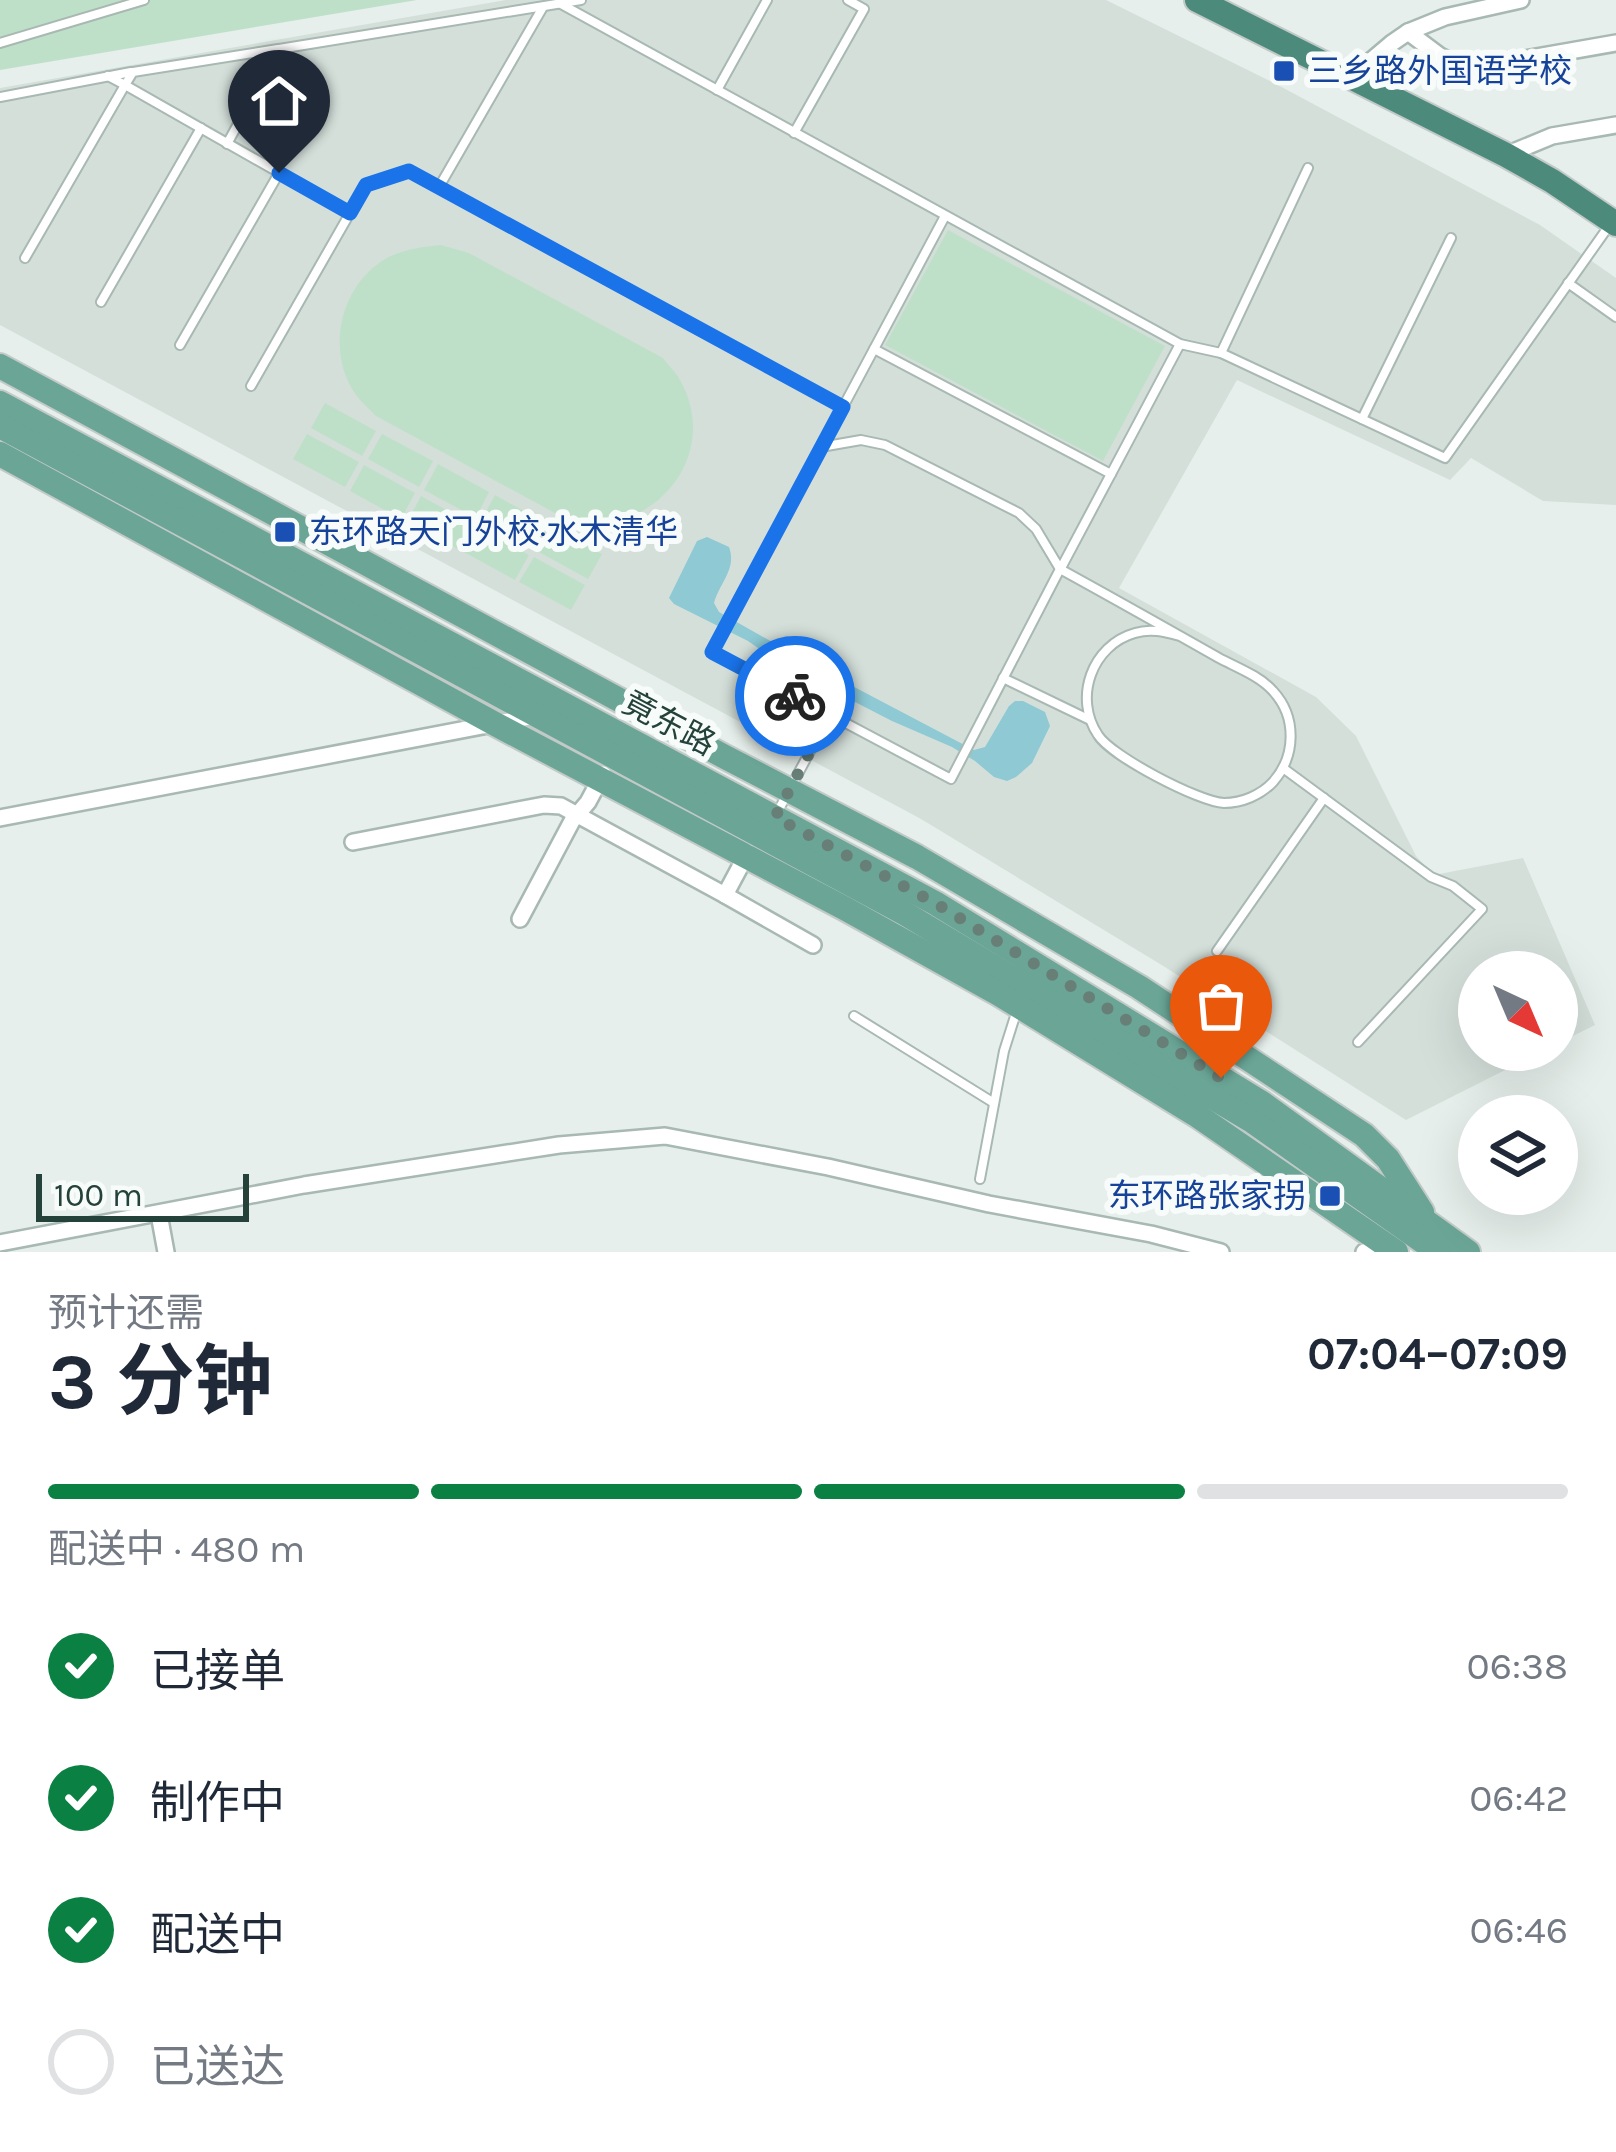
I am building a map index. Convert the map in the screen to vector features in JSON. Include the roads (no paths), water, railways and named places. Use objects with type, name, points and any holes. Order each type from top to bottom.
[{"type":"highway","points":[[1197,0],[1506,155],[1614,223]]},
{"type":"main road","points":[[0,366],[917,857],[1122,977],[1379,1148],[1397,1172],[1428,1238]]},
{"type":"main road","name":"竟东路","points":[[0,403],[545,707],[760,836],[904,913],[1024,997],[1252,1121],[1428,1238],[1468,1252]]},
{"type":"main road","name":"竟东路","points":[[0,426],[545,707],[607,767],[760,836],[935,903],[1262,1103],[1428,1238]]},
{"type":"main road","points":[[0,454],[497,725],[607,767]]},
{"type":"main road","points":[[1024,997],[1382,1250]]},
{"type":"street","points":[[1353,76],[1408,32],[1445,17],[1521,0]]},
{"type":"street","points":[[1408,32],[1440,56],[1468,69],[1616,43]]},
{"type":"street","points":[[1506,155],[1552,136],[1616,125]]},
{"type":"street","points":[[0,818],[497,725],[545,707]]},
{"type":"street","points":[[520,919],[607,767]]},
{"type":"street","points":[[353,842],[544,805],[561,806],[813,944]]},
{"type":"street","points":[[725,895],[760,836]]},
{"type":"street","points":[[0,1243],[304,1185],[559,1145],[664,1136],[828,1166],[1221,1252]]},
{"type":"street","points":[[159,1214],[166,1252]]},
{"type":"street","points":[[1382,1250],[1428,1238]]},
{"type":"lane","points":[[0,43],[144,0]]},
{"type":"lane","points":[[0,97],[581,0]]},
{"type":"lane","points":[[717,90],[766,0]]},
{"type":"lane","points":[[794,133],[864,8],[848,0]]},
{"type":"lane","points":[[561,4],[1180,344],[1220,353],[1445,458],[1614,223]]},
{"type":"lane","points":[[439,187],[543,7]]},
{"type":"lane","points":[[227,144],[279,49]]},
{"type":"lane","points":[[25,258],[133,72]]},
{"type":"lane","points":[[108,76],[350,213]]},
{"type":"lane","points":[[101,302],[201,128]]},
{"type":"lane","points":[[1220,353],[1308,168]]},
{"type":"lane","points":[[251,386],[366,185],[409,171],[843,407]]},
{"type":"lane","points":[[180,345],[279,173]]},
{"type":"lane","points":[[945,216],[712,652],[951,778],[1180,344]]},
{"type":"lane","points":[[1362,419],[1451,238]]},
{"type":"lane","points":[[1568,283],[1616,316]]},
{"type":"lane","points":[[874,349],[1111,474]]},
{"type":"lane","points":[[821,447],[849,440],[874,441],[981,494],[1028,520],[1060,569],[1270,686],[1284,704],[1291,747],[1270,786],[1251,798],[1207,801],[1116,754],[1089,719],[1089,676],[1116,641],[1159,630],[1180,636]]},
{"type":"lane","points":[[1003,678],[1089,719]]},
{"type":"lane","points":[[760,836],[830,714]]},
{"type":"lane","points":[[1283,768],[1482,909],[1358,1042]]},
{"type":"lane","points":[[1217,951],[1324,798]]},
{"type":"lane","points":[[980,1179],[1004,1052],[1024,997]]},
{"type":"lane","points":[[854,1016],[994,1103]]},
{"type":"water","points":[[707,537],[729,547],[731,555],[714,603],[719,612],[974,750],[985,747],[1009,706],[1023,701],[1045,712],[1050,726],[1032,763],[1007,781],[994,777],[952,747],[779,663],[748,641],[674,604],[669,598],[697,541]]},
{"type":"place","name":"三乡路外国语学校","points":[[1284,71]]},
{"type":"place","name":"东环路天门外校·水木清华","points":[[285,532]]},
{"type":"place","name":"东环路张家拐","points":[[1330,1196]]}]
